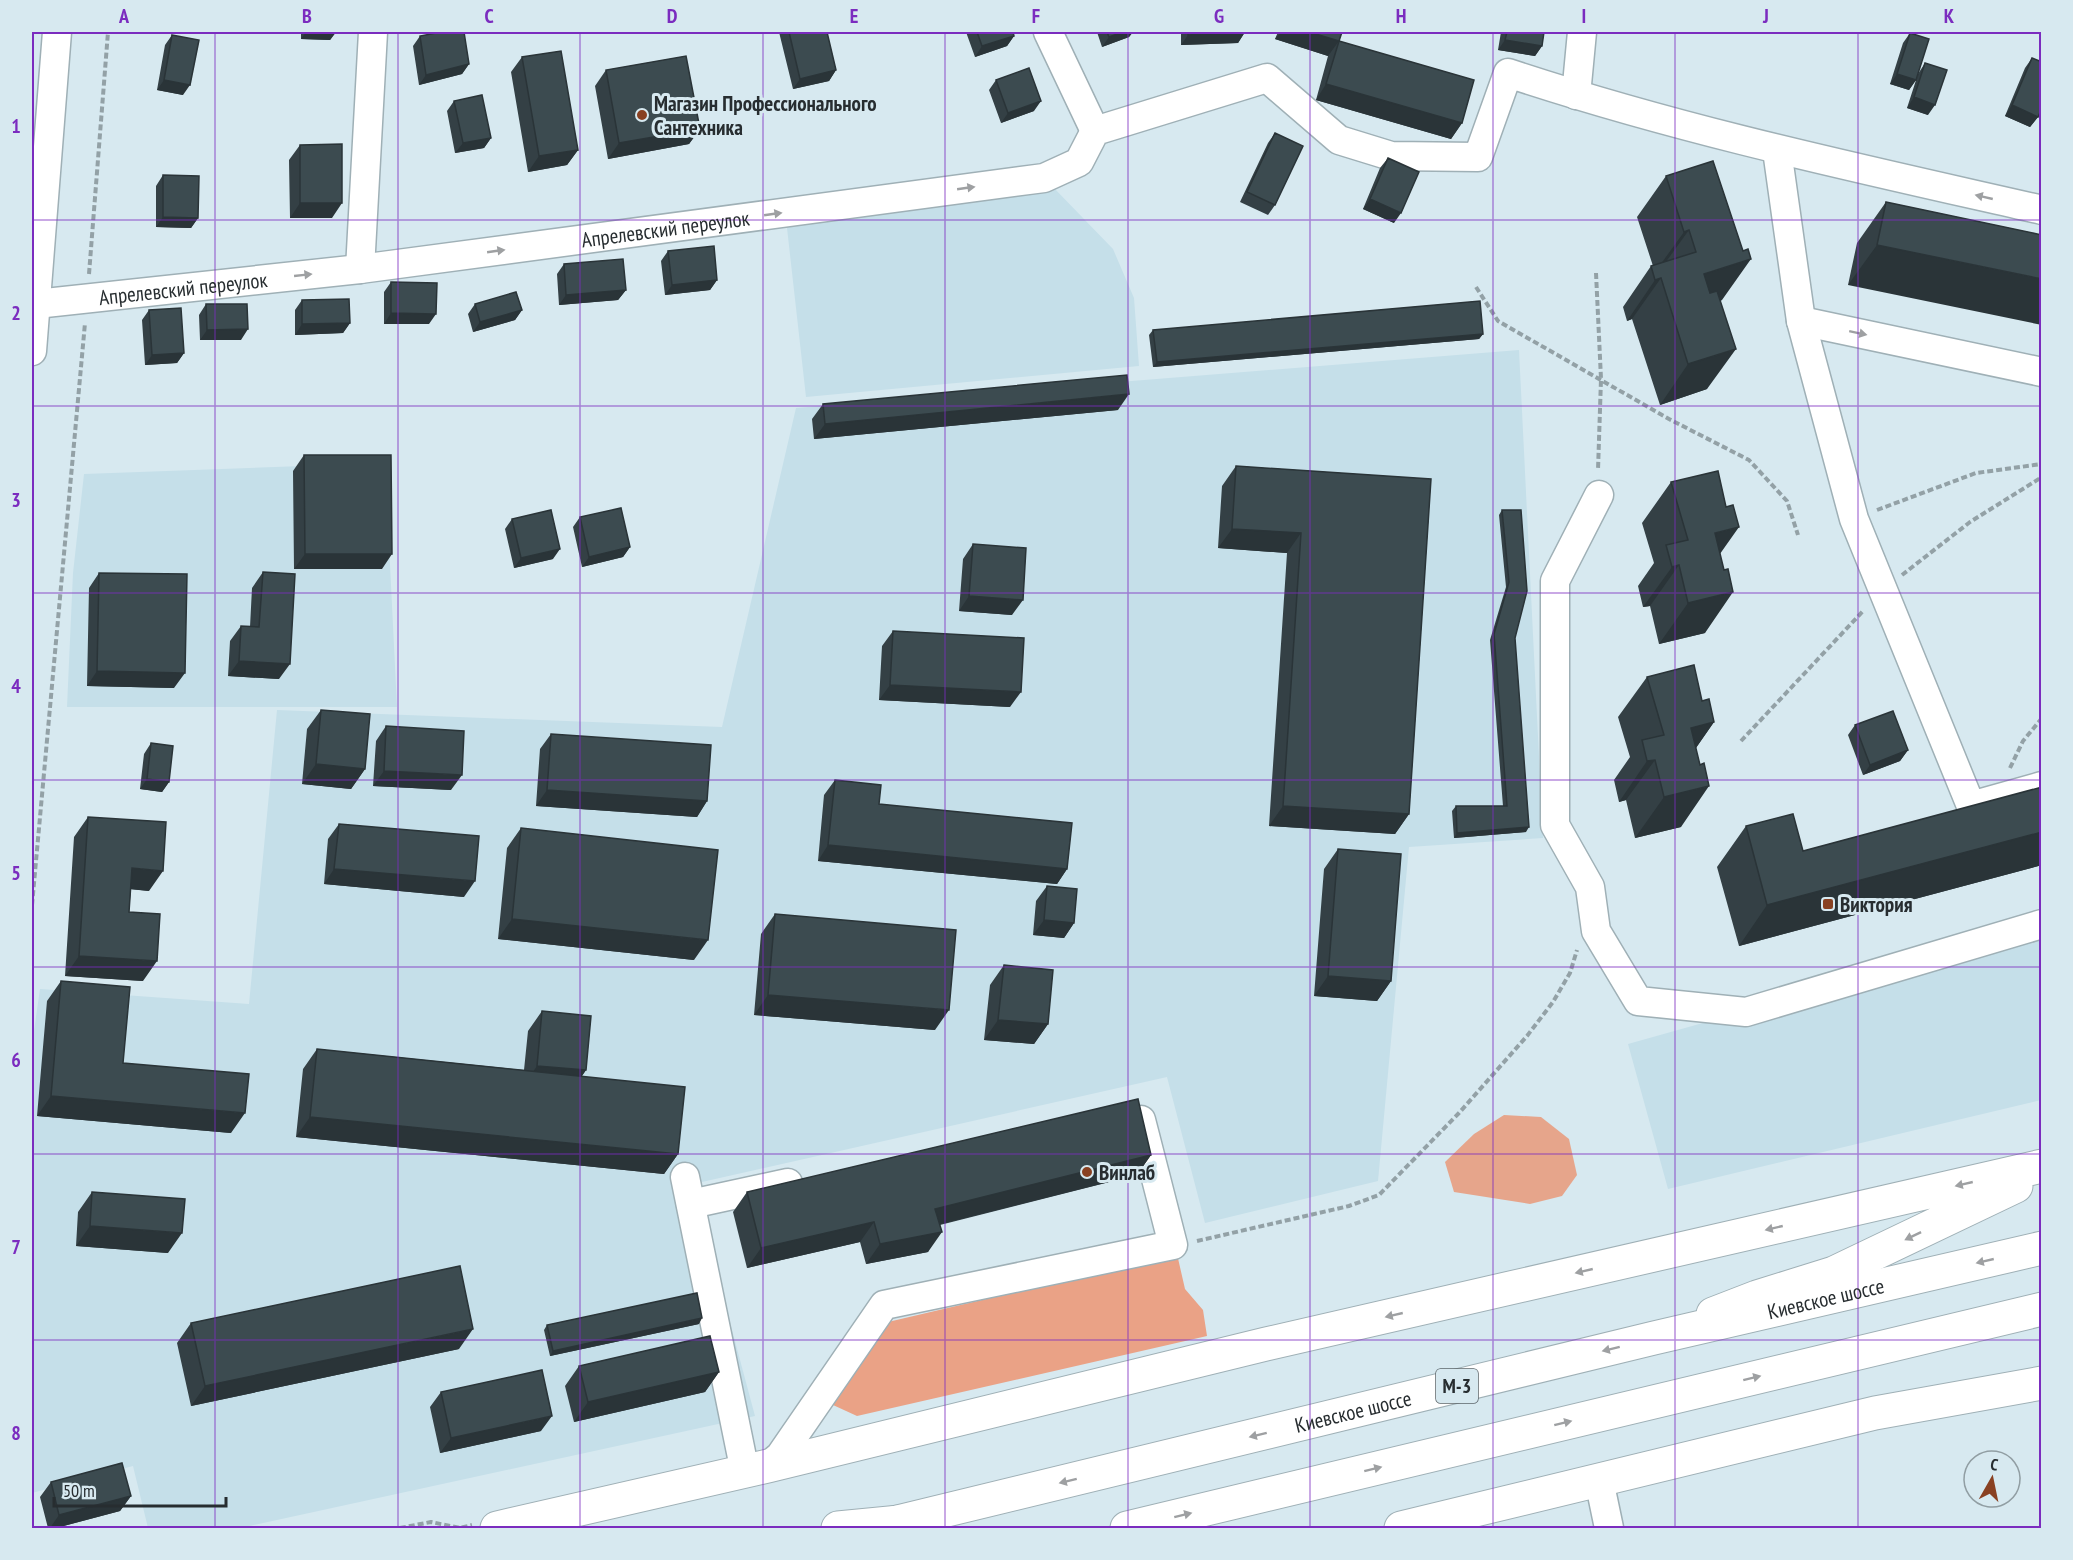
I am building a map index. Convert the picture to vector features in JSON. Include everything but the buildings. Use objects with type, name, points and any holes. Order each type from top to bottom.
[{"type":"main road","points":[[497,1528],[757,1469],[1266,1344],[2042,1166]]},
{"type":"main road","points":[[1653,1338],[1757,1297],[1834,1273],[2042,1173]]},
{"type":"main road","name":"Киевское шоссе","points":[[838,1528],[888,1525],[1653,1338],[2042,1248]]},
{"type":"main road","points":[[1127,1528],[2042,1309]]},
{"type":"main road","points":[[1401,1528],[1875,1413],[2042,1383]]},
{"type":"street","points":[[32,351],[57,32]]},
{"type":"street","points":[[360,269],[373,32]]},
{"type":"street","points":[[1048,32],[1095,131],[1267,78],[1339,140],[1390,156],[1478,157],[1508,73],[1576,95],[1778,150],[2042,210]]},
{"type":"street","points":[[1576,95],[1582,32]]},
{"type":"street","name":"Апрелевский переулок","points":[[36,304],[360,269],[1044,178],[1079,162],[1095,131]]},
{"type":"street","points":[[1778,150],[1801,321],[1854,519],[1972,806],[2042,786]]},
{"type":"street","points":[[1801,321],[2042,372]]},
{"type":"street","points":[[1599,495],[1555,581],[1555,825],[1590,887],[1596,931],[1638,1001],[1746,1012],[2042,924]]},
{"type":"street","points":[[685,1177],[757,1469],[780,1456],[884,1305],[1173,1245],[1138,1108],[1115,1113]]},
{"type":"street","points":[[691,1204],[817,1177]]},
{"type":"street","points":[[1599,1480],[1609,1528]]},
{"type":"path","points":[[32,905],[88,298],[108,32]]},
{"type":"path","points":[[1596,273],[1601,379],[1597,452],[1599,495]]},
{"type":"path","points":[[1476,287],[1498,321],[1669,419],[1749,460],[1787,501],[1798,535]]},
{"type":"path","points":[[1854,519],[1976,473],[2042,464]]},
{"type":"path","points":[[1972,806],[2042,718]]},
{"type":"path","points":[[1173,1245],[1349,1206],[1379,1195],[1459,1113],[1527,1036],[1553,1002],[1564,983],[1580,940]]},
{"type":"shaded area","points":[[1053,187],[1113,249],[1134,298],[1139,366],[806,397],[786,219]]},
{"type":"shaded area","points":[[1519,350],[1543,838],[1409,847],[1378,1181],[1205,1223],[1167,1077],[693,1184],[755,1416],[240,1528],[148,1528],[133,1466],[32,1493],[32,1045],[40,989],[249,1004],[277,710],[722,727],[796,408]]},
{"type":"shaded area","points":[[385,463],[397,707],[67,707],[73,573],[84,474]]},
{"type":"shaded area","points":[[2041,928],[2041,1100],[1668,1189],[1628,1044]]},
{"type":"shaded area","points":[[1504,1115],[1541,1117],[1569,1139],[1577,1175],[1562,1196],[1530,1204],[1454,1192],[1445,1162],[1474,1134]]},
{"type":"shaded area","points":[[1177,1254],[1185,1289],[1203,1310],[1207,1336],[857,1416],[833,1405],[888,1322]]},
{"type":"place","name":"Магазин Профессионального Сантехника","points":[[642,115]]},
{"type":"place","name":"Виктория","points":[[1828,904]]},
{"type":"place","name":"Винлаб","points":[[1087,1172]]}]
